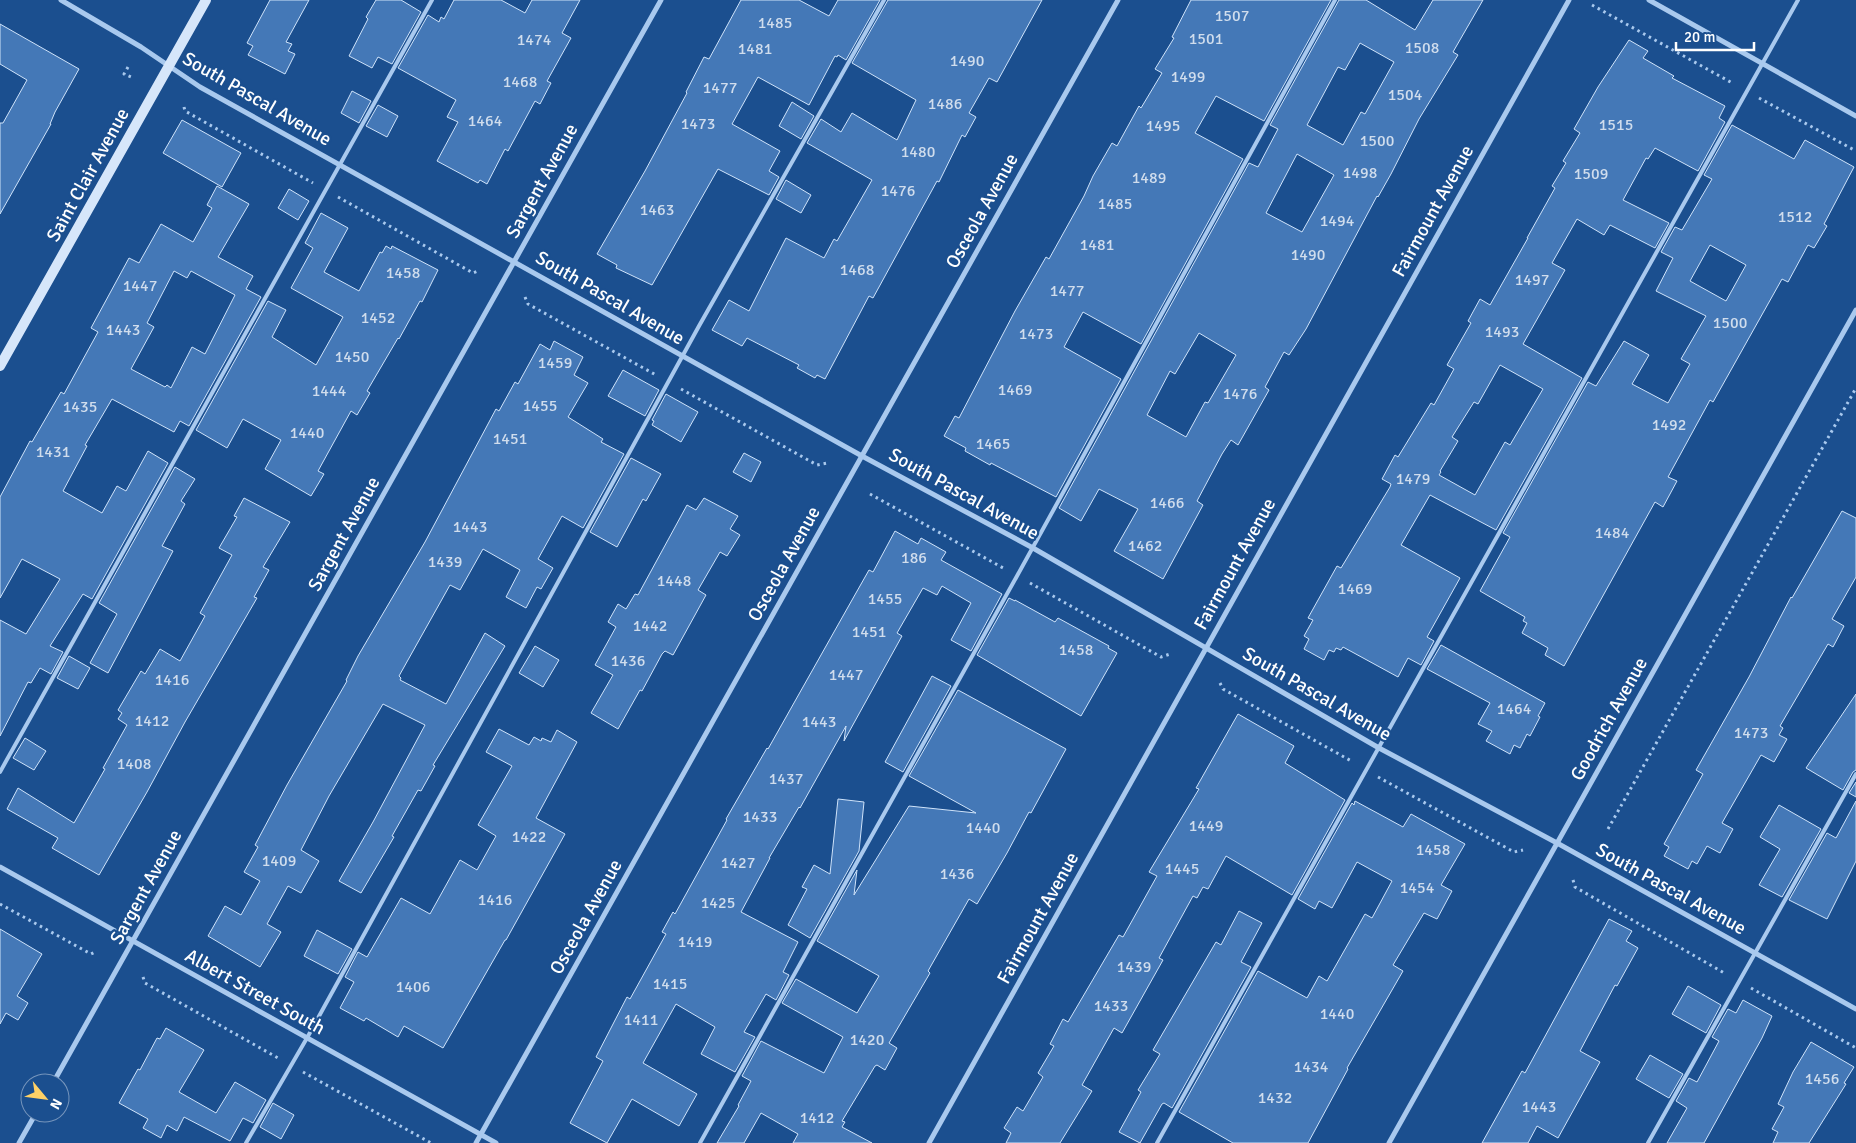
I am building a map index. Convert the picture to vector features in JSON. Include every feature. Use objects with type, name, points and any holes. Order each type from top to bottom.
[{"type":"street","name":"South Pascal Avenue","points":[[61,0],[141,46],[200,87],[862,456],[1033,548],[1380,748],[1756,952],[1856,1009]]},
{"type":"street","name":"Saint Clair Avenue","points":[[0,366],[206,0]]},
{"type":"street","name":"Sargent Avenue","points":[[59,1073],[661,0]]},
{"type":"street","name":"Osceola Avenue","points":[[476,1143],[1118,0]]},
{"type":"street","name":"Fairmount Avenue","points":[[928,1143],[1569,0]]},
{"type":"street","points":[[1648,0],[1856,116]]},
{"type":"street","name":"Goodrich Avenue","points":[[1389,1143],[1856,310]]},
{"type":"street","name":"Albert Street South","points":[[0,867],[496,1143]]},
{"type":"street","points":[[20,1143],[31,1123]]},
{"type":"lane","points":[[0,772],[432,0]]},
{"type":"lane","points":[[246,1143],[307,1038],[682,356],[884,0]]},
{"type":"lane","points":[[700,1143],[1033,548],[1336,0]]},
{"type":"lane","points":[[1157,1143],[1798,0]]},
{"type":"lane","points":[[1648,1143],[1856,774]]},
{"type":"path","points":[[1592,5],[1856,151]]},
{"type":"path","points":[[128,67],[124,74],[131,77]]},
{"type":"path","points":[[1608,829],[1856,388]]},
{"type":"path","points":[[1573,880],[1575,888],[1856,1048]]},
{"type":"path","points":[[0,904],[91,954],[95,952]]},
{"type":"building","points":[[270,0],[309,0],[286,42],[292,44],[288,51],[295,54],[285,74],[248,55],[253,46],[247,43]]},
{"type":"building","points":[[376,0],[401,0],[421,12],[392,64],[378,57],[372,68],[349,56],[368,19],[366,17]]},
{"type":"building","points":[[454,0],[501,0],[525,13],[532,0],[580,0],[562,33],[571,38],[547,81],[551,83],[540,104],[535,101],[508,151],[505,149],[487,184],[480,180],[478,183],[437,161],[458,122],[447,117],[456,100],[398,68],[428,15],[439,22],[441,17],[444,19]]},
{"type":"building","points":[[741,0],[799,0],[829,16],[838,0],[880,0],[846,60],[838,55],[837,57],[835,56],[809,105],[758,77],[732,124],[780,151],[769,171],[779,177],[769,195],[718,169],[652,285],[616,268],[617,265],[597,254],[645,171],[704,57],[709,59]]},
{"type":"building","points":[[888,0],[1042,0],[997,82],[989,78],[969,113],[976,117],[965,137],[962,135],[939,182],[937,181],[873,298],[869,296],[825,379],[817,375],[815,378],[797,368],[799,365],[747,338],[742,346],[712,330],[729,300],[749,311],[786,238],[824,258],[834,239],[837,241],[872,180],[807,143],[821,119],[841,132],[852,113],[897,140],[916,100],[852,63]]},
{"type":"building","points":[[1191,0],[1331,0],[1264,121],[1216,96],[1195,133],[1243,159],[1141,344],[1083,312],[1064,347],[1121,379],[1056,497],[991,463],[990,465],[965,451],[966,448],[944,436],[955,416],[959,418],[1015,311],[1046,257],[1049,259],[1112,143],[1117,146],[1139,106],[1141,108],[1162,73],[1155,69],[1174,38],[1172,37]]},
{"type":"building","points":[[1339,0],[1366,0],[1415,30],[1433,0],[1483,0],[1453,52],[1458,55],[1419,119],[1306,329],[1289,355],[1284,352],[1265,387],[1269,390],[1238,445],[1231,440],[1222,454],[1197,501],[1203,505],[1163,579],[1114,551],[1138,509],[1099,489],[1081,521],[1059,508],[1249,163],[1258,167],[1278,129],[1270,125]],"holes":[[[1360,43],[1394,62],[1365,114],[1361,112],[1343,145],[1307,125],[1338,67],[1345,70]],[[1297,154],[1334,175],[1302,232],[1266,213]],[[1199,333],[1236,355],[1208,403],[1205,402],[1186,437],[1147,415],[1170,371],[1175,374]]]},
{"type":"building","points":[[0,24],[79,69],[55,112],[51,124],[0,214],[0,123],[3,123],[27,80],[0,64]]},
{"type":"building","points":[[1629,40],[1648,51],[1643,58],[1674,76],[1672,78],[1725,106],[1719,118],[1725,122],[1698,171],[1655,148],[1648,159],[1646,158],[1623,200],[1669,223],[1655,248],[1610,225],[1604,235],[1577,219],[1552,263],[1565,270],[1523,344],[1582,378],[1496,530],[1430,495],[1401,545],[1460,578],[1427,637],[1434,641],[1421,665],[1408,658],[1398,677],[1343,647],[1341,650],[1336,648],[1334,652],[1329,650],[1324,660],[1304,649],[1309,639],[1304,636],[1313,620],[1308,618],[1337,566],[1341,568],[1390,487],[1391,484],[1382,479],[1395,455],[1398,457],[1431,403],[1434,405],[1454,369],[1447,365],[1471,323],[1468,321],[1480,299],[1490,305],[1528,238],[1555,188],[1552,186],[1566,163],[1563,161],[1580,133],[1574,129],[1598,87]],"holes":[[[1500,365],[1543,389],[1510,445],[1505,442],[1475,495],[1439,475],[1458,441],[1452,437],[1474,402],[1478,404]]]},
{"type":"building","points":[[352,91],[371,101],[359,123],[341,113]]},
{"type":"building","points":[[792,102],[814,116],[801,139],[779,126]]},
{"type":"building","points":[[378,105],[398,116],[387,137],[366,126]]},
{"type":"building","points":[[182,120],[241,153],[222,187],[163,153]]},
{"type":"building","points":[[1732,125],[1794,159],[1805,140],[1854,167],[1824,224],[1827,226],[1814,248],[1808,245],[1788,282],[1782,279],[1713,402],[1710,400],[1668,477],[1677,481],[1663,507],[1655,502],[1564,666],[1545,655],[1548,648],[1522,633],[1527,623],[1523,621],[1525,617],[1480,591],[1510,537],[1503,533],[1588,382],[1596,386],[1624,341],[1649,355],[1632,384],[1668,403],[1690,364],[1681,359],[1706,316],[1656,291],[1673,258],[1661,252],[1675,227],[1682,230],[1712,179],[1704,175]],"holes":[[[1710,245],[1746,265],[1726,301],[1690,281]]]},
{"type":"building","points":[[786,180],[811,195],[801,213],[776,199]]},
{"type":"building","points":[[217,186],[249,204],[218,257],[253,276],[246,289],[261,297],[189,426],[180,421],[174,432],[112,399],[85,445],[87,446],[63,491],[102,513],[117,486],[126,491],[148,451],[168,463],[92,599],[83,594],[50,646],[63,652],[51,674],[40,668],[31,683],[28,682],[0,736],[0,620],[26,634],[60,579],[22,559],[0,598],[0,497],[30,441],[32,442],[61,392],[64,394],[98,332],[91,328],[129,258],[139,263],[161,224],[193,242],[212,208],[207,205]],"holes":[[[174,271],[187,278],[191,271],[235,295],[205,354],[192,347],[171,388],[167,385],[165,387],[131,369],[154,327],[147,323]]]},
{"type":"building","points":[[289,189],[309,201],[298,220],[278,208]]},
{"type":"building","points":[[321,213],[348,228],[324,272],[359,291],[380,252],[382,253],[386,246],[391,249],[392,246],[438,270],[422,302],[420,301],[367,391],[370,393],[357,415],[351,411],[318,471],[324,474],[311,496],[265,469],[281,440],[243,419],[227,448],[196,430],[268,301],[286,310],[272,337],[316,365],[343,317],[291,288],[313,248],[305,243]]},
{"type":"building","points":[[554,341],[583,357],[574,375],[588,383],[568,417],[603,439],[601,442],[624,454],[583,528],[562,516],[538,559],[553,568],[541,589],[537,587],[526,608],[506,597],[520,570],[483,549],[460,590],[450,585],[399,676],[400,680],[446,704],[485,633],[505,646],[433,765],[435,766],[421,791],[418,790],[392,836],[394,837],[361,893],[339,881],[425,725],[383,704],[329,796],[301,850],[319,861],[301,893],[288,886],[267,924],[281,932],[260,967],[208,936],[225,906],[241,915],[260,881],[244,872],[258,847],[255,845],[287,785],[347,681],[358,656],[425,542],[496,409],[499,411],[515,382],[518,384],[540,344],[550,350]]},
{"type":"building","points":[[623,370],[659,390],[645,416],[608,396]]},
{"type":"building","points":[[666,394],[698,412],[681,442],[652,425],[654,421],[652,420]]},
{"type":"building","points":[[744,453],[761,462],[751,482],[733,472]]},
{"type":"building","points":[[631,458],[661,474],[646,501],[643,499],[617,547],[590,532]]},
{"type":"building","points":[[175,467],[195,479],[181,501],[185,504],[162,546],[173,551],[108,673],[90,663],[117,614],[99,603]]},
{"type":"building","points":[[244,498],[290,522],[263,567],[269,570],[254,597],[257,598],[99,875],[52,848],[58,838],[7,809],[18,788],[74,823],[105,769],[103,768],[127,725],[118,719],[122,713],[118,710],[141,671],[145,674],[160,649],[180,661],[205,616],[200,613],[232,555],[219,548],[237,517],[234,516]]},
{"type":"building","points":[[704,498],[738,516],[730,529],[740,535],[727,556],[720,552],[698,590],[706,595],[673,655],[665,651],[662,654],[618,729],[591,713],[613,675],[595,665],[616,627],[608,622],[618,604],[626,609],[635,594],[638,595],[687,505],[696,510]]},
{"type":"building","points":[[1842,511],[1856,518],[1856,577],[1832,619],[1844,626],[1833,647],[1828,644],[1780,726],[1783,728],[1779,735],[1787,739],[1774,762],[1761,755],[1722,823],[1733,829],[1720,853],[1707,846],[1697,864],[1692,861],[1688,869],[1664,856],[1669,847],[1664,844],[1703,774],[1696,770],[1749,677],[1791,597]]},
{"type":"building","points":[[895,531],[918,544],[921,538],[946,552],[941,560],[1002,594],[971,651],[951,640],[971,603],[942,586],[937,595],[923,588],[897,633],[902,636],[844,741],[846,726],[800,808],[769,858],[741,912],[798,942],[783,972],[789,975],[776,1000],[766,994],[744,1032],[755,1037],[735,1072],[701,1054],[715,1027],[676,1004],[643,1063],[697,1094],[679,1126],[632,1099],[607,1143],[570,1123],[603,1061],[596,1057],[627,997],[630,999],[666,934],[662,932],[673,912],[675,914],[726,819],[768,749],[869,570],[873,572]]},
{"type":"building","points":[[1009,598],[1055,622],[1058,618],[1109,646],[1108,648],[1117,653],[1081,716],[977,655]]},
{"type":"building","points":[[1441,645],[1545,703],[1530,736],[1527,734],[1520,748],[1514,745],[1510,754],[1486,741],[1492,731],[1478,724],[1490,703],[1427,669]]},
{"type":"building","points":[[535,646],[559,660],[543,687],[519,673]]},
{"type":"building","points":[[69,656],[90,668],[78,689],[57,678]]},
{"type":"building","points":[[932,676],[951,686],[903,772],[885,762]]},
{"type":"building","points":[[958,690],[1066,749],[1031,813],[1029,812],[977,904],[969,899],[928,971],[930,973],[889,1043],[897,1048],[885,1070],[877,1065],[875,1066],[842,1121],[845,1122],[842,1127],[872,1143],[793,1143],[798,1134],[761,1113],[744,1143],[717,1143],[751,1081],[742,1076],[761,1041],[824,1073],[843,1037],[782,1003],[796,979],[857,1013],[879,976],[817,941],[857,870],[854,895],[909,806],[976,813],[909,776]]},
{"type":"building","points":[[1856,694],[1856,770],[1843,790],[1806,768]]},
{"type":"building","points":[[1238,714],[1294,746],[1285,763],[1345,800],[1292,895],[1226,856],[1208,889],[1203,887],[1197,898],[1193,896],[1159,958],[1163,960],[1122,1033],[1114,1028],[1082,1085],[1092,1091],[1060,1143],[1006,1143],[1011,1133],[1004,1128],[1017,1107],[1023,1111],[1043,1077],[1038,1073],[1054,1046],[1050,1044],[1063,1019],[1068,1022],[1119,935],[1123,937],[1157,876],[1149,872],[1199,789],[1196,788]]},
{"type":"building","points":[[499,729],[529,745],[534,737],[541,741],[542,738],[551,742],[557,730],[577,742],[536,818],[565,834],[443,1048],[404,1026],[398,1037],[366,1018],[364,1021],[340,1008],[354,982],[345,977],[358,952],[367,957],[401,898],[430,914],[460,860],[477,870],[496,836],[478,825],[512,766],[486,752]]},
{"type":"building","points":[[25,738],[46,751],[34,770],[13,758]]},
{"type":"building","points":[[1856,782],[1856,797],[1849,793]]},
{"type":"building","points":[[838,799],[864,802],[859,851],[810,938],[788,925],[807,889],[802,887],[814,865],[830,874]]},
{"type":"building","points":[[1355,801],[1403,827],[1411,814],[1465,844],[1441,885],[1452,891],[1437,919],[1424,913],[1393,965],[1403,971],[1347,1068],[1308,1143],[1233,1143],[1179,1112],[1258,971],[1307,998],[1319,976],[1327,981],[1365,914],[1372,918],[1392,881],[1357,862],[1332,908],[1319,901],[1315,909],[1298,899],[1352,803],[1354,805]]},
{"type":"building","points":[[1856,801],[1856,861],[1827,919],[1789,900],[1827,833],[1836,838]]},
{"type":"building","points":[[1779,805],[1821,829],[1782,897],[1759,885],[1780,849],[1760,837]]},
{"type":"building","points":[[1239,911],[1262,923],[1241,962],[1251,967],[1172,1108],[1164,1103],[1162,1104],[1140,1143],[1119,1132],[1141,1092],[1138,1090],[1160,1054],[1153,1050],[1216,942],[1221,945]]},
{"type":"building","points":[[1609,919],[1632,931],[1626,941],[1638,948],[1617,986],[1615,985],[1580,1051],[1600,1062],[1558,1138],[1537,1126],[1528,1143],[1482,1143],[1522,1071],[1525,1073]]},
{"type":"building","points":[[0,929],[42,954],[17,996],[28,1003],[18,1020],[6,1013],[0,1024]]},
{"type":"building","points":[[317,930],[352,949],[338,974],[304,956]]},
{"type":"building","points":[[1688,986],[1721,1005],[1706,1033],[1672,1014]]},
{"type":"building","points":[[1743,1000],[1772,1016],[1762,1038],[1704,1143],[1667,1143],[1687,1108],[1676,1101],[1689,1078],[1697,1082],[1719,1041],[1712,1037],[1728,1009],[1736,1013]]},
{"type":"building","points":[[166,1028],[204,1050],[179,1092],[216,1113],[235,1082],[266,1100],[253,1123],[243,1118],[230,1141],[184,1117],[177,1131],[167,1125],[161,1138],[143,1128],[148,1119],[119,1103],[157,1038],[160,1039]]},
{"type":"building","points":[[1811,1042],[1854,1067],[1844,1083],[1846,1084],[1809,1143],[1773,1143],[1778,1132],[1772,1129],[1784,1107],[1778,1104],[1793,1072]]},
{"type":"building","points":[[1650,1055],[1683,1074],[1669,1098],[1636,1079]]},
{"type":"building","points":[[273,1103],[294,1115],[281,1139],[260,1127]]}]
